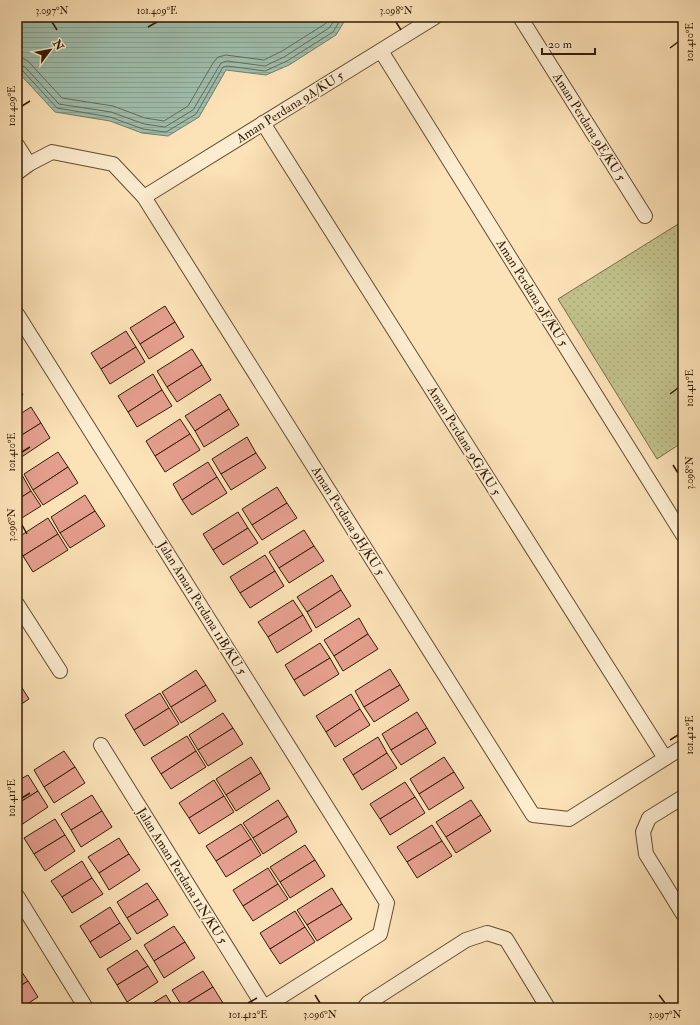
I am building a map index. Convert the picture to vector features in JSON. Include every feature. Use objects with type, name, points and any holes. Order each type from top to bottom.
[{"type":"street","name":"Aman Perdana 9A/KU 5","points":[[144,197],[435,17]]},
{"type":"street","name":"Aman Perdana 9E/KU 5","points":[[520,17],[645,216]]},
{"type":"street","name":"Aman Perdana 9F/KU 5","points":[[380,51],[683,535]]},
{"type":"street","name":"Aman Perdana 9G/KU 5","points":[[263,123],[665,758]]},
{"type":"street","points":[[17,145],[29,164]]},
{"type":"street","points":[[17,173],[29,164],[52,152],[113,164],[144,197]]},
{"type":"street","name":"Aman Perdana 9H/KU 5","points":[[144,197],[533,815],[569,819],[665,758]]},
{"type":"street","name":"Jalan Aman Perdana 11B/KU 5","points":[[17,314],[387,903],[380,934],[263,1007]]},
{"type":"street","points":[[17,604],[60,672]]},
{"type":"street","name":"Jalan Aman Perdana 11N/KU 5","points":[[101,745],[263,1007]]},
{"type":"street","points":[[665,758],[683,747]]},
{"type":"street","points":[[683,797],[649,818],[643,832],[646,854],[683,914]]},
{"type":"street","points":[[17,896],[86,1008]]},
{"type":"street","points":[[364,1008],[368,1003],[466,940],[487,933],[506,940],[548,1008]]},
{"type":"green space","points":[[683,221],[683,442],[657,459],[558,299]]},
{"type":"water","points":[[18,17],[347,17],[336,35],[289,65],[266,75],[226,70],[199,117],[168,136],[142,133],[110,121],[55,112],[17,71]]},
{"type":"building","points":[[165,306],[175,322],[140,344],[130,328]]},
{"type":"building","points":[[175,322],[184,337],[149,359],[140,344]]},
{"type":"building","points":[[126,331],[136,347],[101,369],[91,353]]},
{"type":"building","points":[[136,347],[145,362],[110,384],[101,369]]},
{"type":"building","points":[[192,349],[202,365],[167,387],[157,371]]},
{"type":"building","points":[[202,365],[211,380],[177,402],[167,387]]},
{"type":"building","points":[[153,374],[162,390],[128,412],[118,396]]},
{"type":"building","points":[[17,385],[23,395],[17,399]]},
{"type":"building","points":[[162,390],[172,406],[137,427],[128,412]]},
{"type":"building","points":[[220,394],[229,409],[195,431],[185,416]]},
{"type":"building","points":[[31,407],[41,423],[17,438],[17,416]]},
{"type":"building","points":[[229,409],[239,425],[204,447],[195,431]]},
{"type":"building","points":[[180,419],[190,434],[155,456],[146,441]]},
{"type":"building","points":[[41,423],[50,438],[17,460],[17,438]]},
{"type":"building","points":[[190,434],[200,450],[165,472],[155,456]]},
{"type":"building","points":[[247,437],[256,453],[221,474],[212,459]]},
{"type":"building","points":[[58,452],[68,467],[33,490],[24,474]]},
{"type":"building","points":[[256,453],[266,468],[231,490],[221,474]]},
{"type":"building","points":[[208,462],[217,477],[182,500],[173,484]]},
{"type":"building","points":[[68,467],[78,483],[43,505],[33,490]]},
{"type":"building","points":[[22,475],[31,491],[17,500],[17,478]]},
{"type":"building","points":[[217,477],[227,493],[192,515],[182,500]]},
{"type":"building","points":[[277,487],[287,503],[252,525],[242,509]]},
{"type":"building","points":[[31,491],[41,506],[17,521],[17,500]]},
{"type":"building","points":[[85,495],[95,511],[60,533],[51,517]]},
{"type":"building","points":[[287,503],[297,518],[262,540],[252,525]]},
{"type":"building","points":[[95,511],[105,526],[70,548],[60,533]]},
{"type":"building","points":[[238,512],[248,528],[213,550],[203,534]]},
{"type":"building","points":[[48,518],[58,534],[23,556],[17,546],[17,538]]},
{"type":"building","points":[[248,528],[258,543],[223,565],[213,550]]},
{"type":"building","points":[[304,530],[314,546],[279,568],[269,552]]},
{"type":"building","points":[[58,534],[68,550],[33,572],[23,556]]},
{"type":"building","points":[[314,546],[324,561],[289,583],[279,568]]},
{"type":"building","points":[[265,555],[275,571],[240,593],[230,577]]},
{"type":"building","points":[[275,571],[284,586],[250,608],[240,593]]},
{"type":"building","points":[[332,575],[341,590],[307,612],[297,597]]},
{"type":"building","points":[[341,590],[351,606],[316,628],[307,612]]},
{"type":"building","points":[[293,600],[303,615],[268,637],[258,622]]},
{"type":"building","points":[[303,615],[312,631],[277,653],[268,637]]},
{"type":"building","points":[[359,618],[368,634],[334,656],[324,640]]},
{"type":"building","points":[[368,634],[378,649],[343,671],[334,656]]},
{"type":"building","points":[[320,643],[330,658],[294,680],[285,665]]},
{"type":"building","points":[[330,658],[339,674],[304,696],[294,680]]},
{"type":"building","points":[[390,669],[400,685],[364,707],[355,691]]},
{"type":"building","points":[[196,670],[206,685],[171,707],[162,692]]},
{"type":"building","points":[[19,683],[29,699],[17,707],[17,684]]},
{"type":"building","points":[[206,685],[216,701],[181,723],[171,707]]},
{"type":"building","points":[[400,685],[409,700],[374,722],[364,707]]},
{"type":"building","points":[[160,693],[169,708],[134,730],[125,715]]},
{"type":"building","points":[[351,694],[360,709],[326,732],[316,716]]},
{"type":"building","points":[[169,708],[179,724],[144,746],[134,730]]},
{"type":"building","points":[[360,709],[370,725],[335,747],[326,732]]},
{"type":"building","points":[[417,712],[427,728],[391,750],[382,734]]},
{"type":"building","points":[[223,713],[233,728],[198,750],[189,735]]},
{"type":"building","points":[[233,728],[243,744],[208,766],[198,750]]},
{"type":"building","points":[[427,728],[436,743],[401,765],[391,750]]},
{"type":"building","points":[[187,736],[196,751],[161,774],[151,758]]},
{"type":"building","points":[[378,737],[387,753],[353,775],[343,759]]},
{"type":"building","points":[[64,751],[75,767],[44,787],[34,770]]},
{"type":"building","points":[[196,751],[206,767],[171,789],[161,774]]},
{"type":"building","points":[[387,753],[397,768],[362,790],[353,775]]},
{"type":"building","points":[[251,757],[261,773],[226,795],[216,779]]},
{"type":"building","points":[[444,757],[454,772],[419,794],[410,779]]},
{"type":"building","points":[[75,767],[85,783],[54,803],[44,787]]},
{"type":"building","points":[[454,772],[464,788],[429,810],[419,794]]},
{"type":"building","points":[[261,773],[270,789],[236,811],[226,795]]},
{"type":"building","points":[[28,775],[38,791],[17,804],[17,781]]},
{"type":"building","points":[[214,780],[224,796],[189,818],[179,803]]},
{"type":"building","points":[[405,782],[415,797],[380,819],[370,804]]},
{"type":"building","points":[[38,791],[48,807],[18,827],[17,804]]},
{"type":"building","points":[[92,795],[102,811],[71,830],[61,814]]},
{"type":"building","points":[[224,796],[234,812],[199,834],[189,818]]},
{"type":"building","points":[[415,797],[425,813],[390,835],[380,819]]},
{"type":"building","points":[[278,800],[288,816],[253,838],[243,823]]},
{"type":"building","points":[[471,800],[481,815],[446,837],[436,822]]},
{"type":"building","points":[[102,811],[112,827],[81,847],[71,830]]},
{"type":"building","points":[[481,815],[491,831],[456,853],[446,837]]},
{"type":"building","points":[[288,816],[297,832],[263,854],[253,838]]},
{"type":"building","points":[[55,819],[65,835],[34,854],[24,838]]},
{"type":"building","points":[[241,824],[251,839],[216,861],[206,846]]},
{"type":"building","points":[[432,825],[442,841],[407,862],[397,847]]},
{"type":"building","points":[[65,835],[75,851],[45,871],[34,854]]},
{"type":"building","points":[[119,838],[129,854],[99,873],[88,857]]},
{"type":"building","points":[[251,839],[261,855],[226,877],[216,861]]},
{"type":"building","points":[[442,841],[452,856],[417,878],[407,862]]},
{"type":"building","points":[[305,845],[315,860],[280,882],[270,867]]},
{"type":"building","points":[[129,854],[140,870],[109,890],[99,873]]},
{"type":"building","points":[[315,860],[325,876],[290,898],[280,882]]},
{"type":"building","points":[[82,861],[92,878],[62,897],[51,881]]},
{"type":"building","points":[[268,868],[278,884],[243,906],[233,890]]},
{"type":"building","points":[[92,878],[103,894],[72,913],[62,897]]},
{"type":"building","points":[[147,883],[158,899],[127,918],[117,902]]},
{"type":"building","points":[[278,884],[288,899],[253,921],[243,906]]},
{"type":"building","points":[[332,888],[342,904],[307,925],[297,910]]},
{"type":"building","points":[[158,899],[168,915],[137,934],[127,918]]},
{"type":"building","points":[[342,904],[352,919],[317,941],[307,925]]},
{"type":"building","points":[[110,907],[120,923],[90,942],[80,926]]},
{"type":"building","points":[[295,911],[305,927],[270,949],[260,933]]},
{"type":"building","points":[[120,923],[131,939],[100,958],[90,942]]},
{"type":"building","points":[[174,926],[185,942],[154,961],[144,945]]},
{"type":"building","points":[[305,927],[315,942],[280,964],[270,949]]},
{"type":"building","points":[[185,942],[195,958],[164,978],[154,961]]},
{"type":"building","points":[[137,950],[148,966],[117,985],[107,969]]},
{"type":"building","points":[[17,965],[28,981],[17,988]]},
{"type":"building","points":[[148,966],[158,982],[127,1002],[117,985]]},
{"type":"building","points":[[203,971],[213,987],[182,1006],[172,990]]},
{"type":"building","points":[[28,981],[38,997],[21,1008],[17,1008],[17,988]]},
{"type":"building","points":[[213,987],[223,1003],[216,1008],[183,1008],[182,1006]]},
{"type":"building","points":[[166,995],[174,1008],[145,1008]]}]
